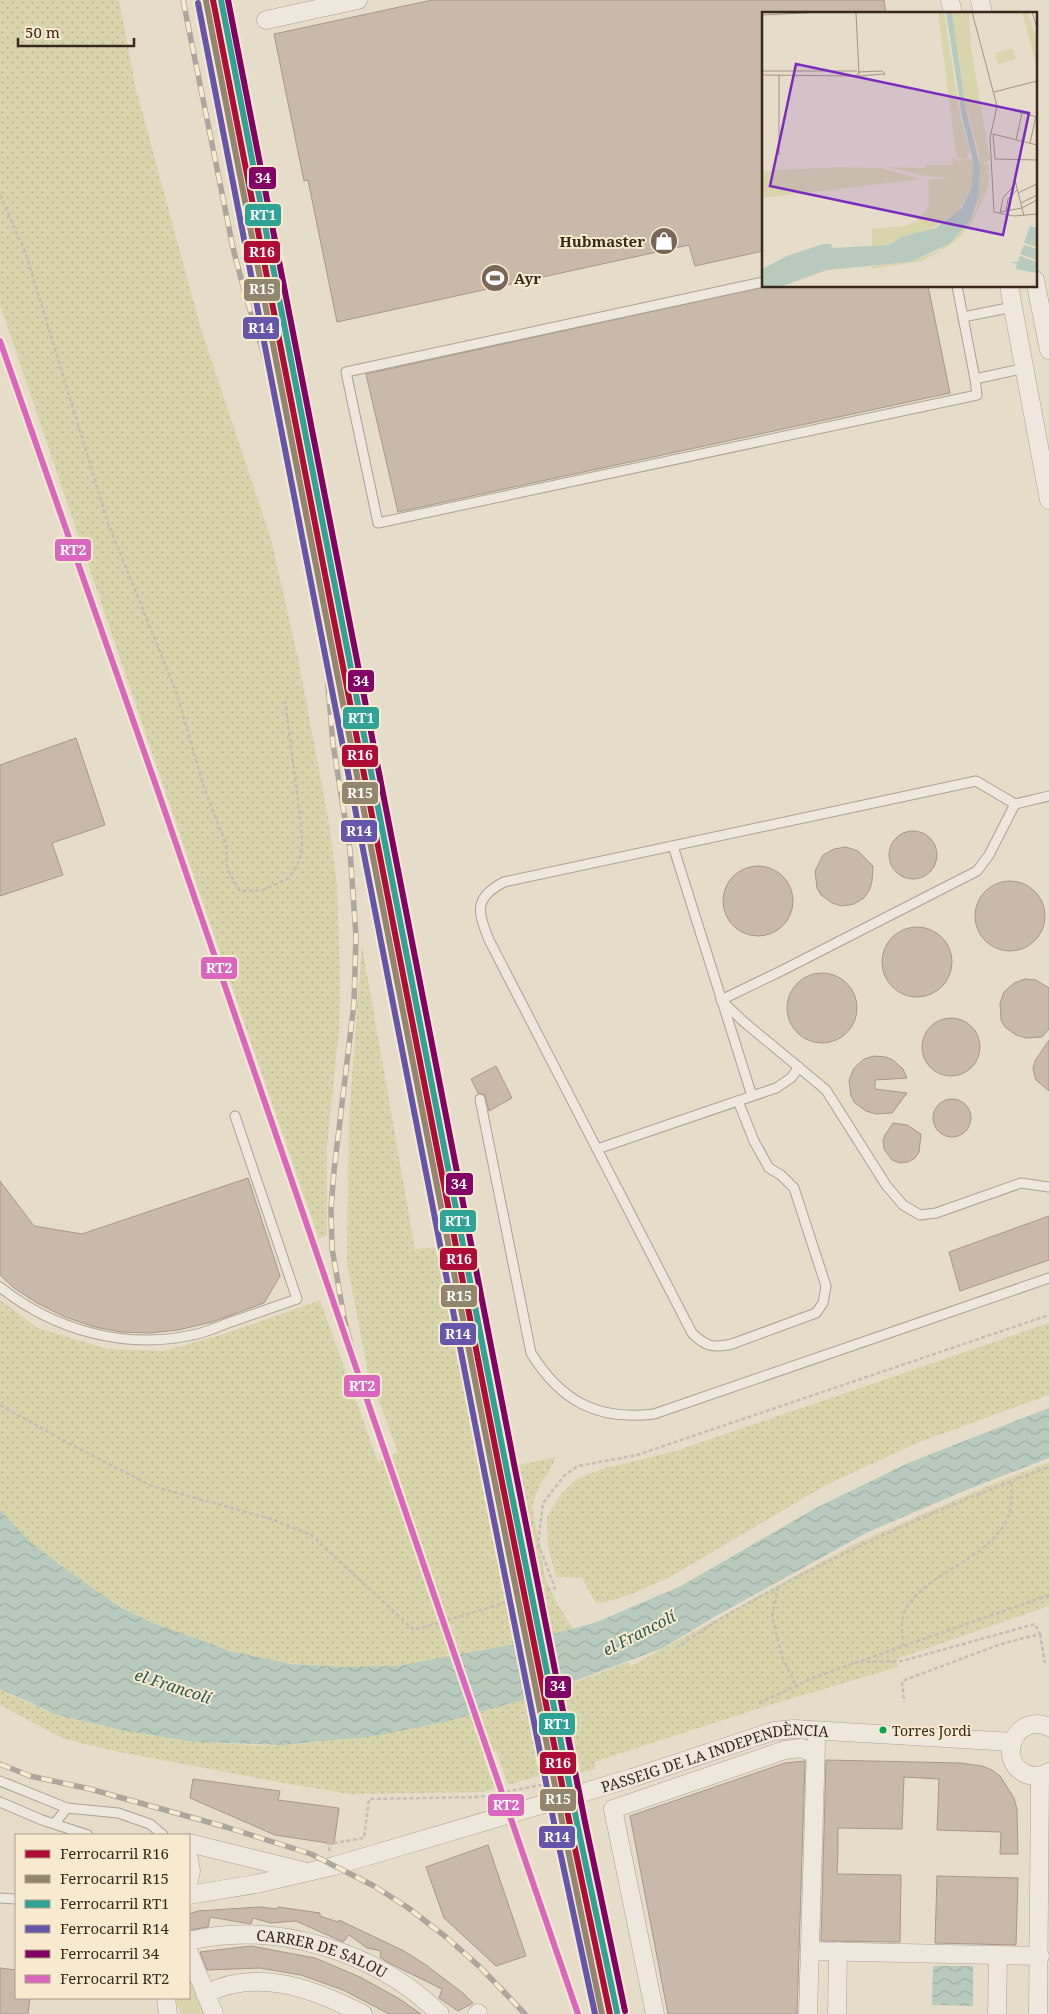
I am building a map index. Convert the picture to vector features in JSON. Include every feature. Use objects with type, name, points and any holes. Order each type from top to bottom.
[{"type":"street","points":[[266,20],[358,0]]},
{"type":"street","points":[[1036,285],[1049,350]]},
{"type":"street","points":[[1009,288],[1026,368],[1049,500]]},
{"type":"street","points":[[1038,2014],[1044,1774],[1028,1775],[1015,1764],[1011,1753],[1012,1742],[1016,1735],[1028,1726],[1040,1724],[1049,1728]]},
{"type":"street","name":"PASSEIG DE LA INDEPENDÈNCIA","points":[[190,1895],[256,1884],[334,1866],[632,1778],[774,1730],[817,1730],[1012,1742]]},
{"type":"street","points":[[808,2014],[817,1730]]},
{"type":"street","points":[[655,2014],[613,1809],[785,1750],[802,1748],[815,1754]]},
{"type":"street","name":"PASSEIG DE LA INDEPENDÈNCIA","points":[[190,1843],[308,1872]]},
{"type":"street","name":"CARRER DE SALOU","points":[[190,1940],[216,1936],[263,1935],[309,1942],[335,1950],[394,1978],[423,1997],[440,2014]]},
{"type":"street","points":[[810,1951],[1040,1956]]},
{"type":"street","points":[[837,2014],[838,1951]]},
{"type":"street","points":[[190,1955],[214,2014]]},
{"type":"street","points":[[997,2014],[998,1955]]},
{"type":"street","points":[[205,1994],[217,1988],[236,1984],[276,1982],[308,1988],[362,2014]]},
{"type":"street","points":[[166,1999],[168,2014]]},
{"type":"lane","points":[[762,282],[346,372],[378,523],[977,395],[957,288]]},
{"type":"lane","points":[[963,317],[1013,307]]},
{"type":"lane","points":[[975,378],[1026,368]]},
{"type":"lane","points":[[738,1101],[754,1141],[769,1168],[794,1188],[826,1286],[823,1304],[816,1313],[732,1344],[718,1347],[702,1343],[692,1333],[489,940],[479,915],[482,901],[491,889],[504,882],[976,781],[1015,804],[1049,796]]},
{"type":"lane","points":[[721,1000],[977,871],[989,855],[1015,804]]},
{"type":"lane","points":[[673,846],[752,1096]]},
{"type":"lane","points":[[721,1000],[826,1090],[886,1185],[903,1205],[920,1215],[936,1213],[1021,1184],[1049,1187]]},
{"type":"lane","points":[[597,1148],[776,1088],[791,1078],[798,1067]]},
{"type":"lane","points":[[480,1100],[531,1353],[538,1364],[565,1394],[583,1406],[603,1412],[635,1416],[654,1414],[1049,1278]]},
{"type":"lane","points":[[0,1287],[44,1317],[102,1336],[135,1340],[165,1340],[194,1335],[297,1300],[235,1116]]},
{"type":"lane","points":[[0,1781],[67,1808],[118,1813],[150,1824],[162,1834]]},
{"type":"lane","points":[[0,1802],[85,1834]]},
{"type":"lane","points":[[55,1824],[67,1808]]},
{"type":"lane","points":[[0,1898],[15,1899]]},
{"type":"path","points":[[0,195],[26,254],[108,523],[177,694],[204,788],[226,844],[227,869],[240,891],[263,890],[289,878],[300,860],[302,841],[299,808],[285,701]]},
{"type":"path","points":[[0,1405],[68,1443],[152,1486],[271,1519],[311,1535],[414,1630],[554,1588],[538,1543],[539,1526],[544,1504],[565,1474],[578,1466],[637,1455],[1049,1315]]},
{"type":"path","points":[[676,1648],[732,1612],[778,1587],[914,1521],[1049,1467]]},
{"type":"path","points":[[903,1646],[902,1616],[916,1594],[960,1565],[997,1536],[1009,1514],[1012,1481]]},
{"type":"path","points":[[778,1587],[772,1616],[782,1656],[796,1686]]},
{"type":"path","points":[[759,1703],[796,1686],[1049,1594]]},
{"type":"path","points":[[860,1662],[902,1661],[1035,1624],[1040,1634],[1046,1663]]},
{"type":"path","points":[[904,1702],[902,1681],[1001,1644],[1040,1634]]},
{"type":"path","points":[[334,1866],[328,1844],[364,1838],[369,1798],[479,1797],[565,1780]]},
{"type":"shaded area","points":[[0,0],[119,0],[136,89],[201,329],[271,539],[298,658],[329,823],[337,886],[340,978],[339,1030],[327,1146],[327,1235],[319,1239],[0,305]]},
{"type":"shaded area","points":[[362,945],[415,1249],[439,1247],[461,1367],[472,1364],[493,1470],[556,1457],[549,1472],[540,1484],[532,1507],[546,1580],[558,1605],[574,1630],[546,1638],[428,1662],[397,1666],[348,1667],[298,1664],[249,1655],[201,1642],[155,1623],[111,1601],[69,1574],[19,1531],[0,1510],[0,1300],[38,1328],[108,1349],[164,1351],[227,1333],[320,1300],[378,1462],[398,1452],[368,1373],[347,1263],[349,1117]]},
{"type":"shaded area","points":[[1049,1323],[1049,1395],[917,1443],[826,1485],[670,1577],[629,1595],[596,1603],[582,1578],[556,1577],[548,1547],[547,1517],[561,1494],[578,1478],[605,1468],[676,1451]]},
{"type":"shaded area","points":[[1049,1462],[1049,1606],[896,1659],[898,1667],[763,1707],[594,1762],[596,1769],[575,1774],[563,1719],[543,1724],[553,1772],[508,1785],[496,1751],[483,1756],[495,1788],[483,1792],[349,1794],[114,1751],[64,1739],[0,1705],[0,1689],[53,1712],[109,1727],[181,1739],[249,1745],[308,1743],[408,1729],[445,1721],[519,1701],[628,1662],[631,1666],[854,1544],[992,1484]]},
{"type":"shaded area","points":[[190,1967],[210,2014],[181,2014],[175,2000],[190,1999]]},
{"type":"water","name":"el Francolí","points":[[1049,1408],[1049,1458],[966,1490],[868,1532],[714,1617],[663,1648],[526,1699],[449,1721],[375,1736],[284,1745],[196,1742],[126,1731],[58,1715],[0,1689],[0,1510],[31,1543],[67,1570],[120,1607],[153,1623],[230,1651],[292,1664],[345,1667],[397,1666],[517,1644],[597,1622],[681,1586],[816,1508],[908,1463]]},
{"type":"water","points":[[933,1966],[973,1966],[973,2006],[932,2005]]},
{"type":"building","points":[[432,0],[884,0],[886,12],[762,12],[762,251],[695,266],[689,245],[337,322],[308,180],[304,181],[274,34]]},
{"type":"building","points":[[762,287],[928,288],[950,393],[398,512],[366,374]]},
{"type":"building","points":[[76,738],[105,825],[52,843],[63,875],[0,896],[0,765]]},
{"type":"building","points":[[913,831],[922,833],[930,838],[935,846],[937,855],[935,864],[930,872],[922,877],[913,879],[904,877],[896,872],[891,864],[889,855],[891,846],[896,838],[904,833]]},
{"type":"building","points":[[846,847],[858,851],[873,866],[872,881],[870,889],[864,898],[854,904],[842,906],[832,903],[821,895],[817,888],[815,871],[823,855],[834,849]]},
{"type":"building","points":[[765,866],[778,872],[787,881],[791,887],[793,901],[791,915],[783,926],[772,934],[751,936],[744,934],[733,926],[725,915],[723,894],[725,887],[733,876],[744,868]]},
{"type":"building","points":[[1017,881],[1030,887],[1039,896],[1043,902],[1045,916],[1043,930],[1035,941],[1024,949],[1003,951],[996,949],[985,941],[977,930],[975,909],[977,902],[985,891],[996,883]]},
{"type":"building","points":[[924,927],[937,933],[946,942],[950,948],[952,962],[950,976],[942,987],[931,995],[910,997],[903,995],[892,987],[884,976],[882,955],[884,948],[892,937],[903,929]]},
{"type":"building","points":[[829,973],[842,979],[851,988],[855,994],[857,1008],[855,1022],[847,1033],[836,1041],[815,1043],[808,1041],[797,1033],[789,1022],[787,1001],[789,994],[797,983],[808,975]]},
{"type":"building","points":[[1025,979],[1036,980],[1049,988],[1049,1029],[1042,1037],[1026,1038],[1016,1035],[1005,1027],[1001,1020],[1000,1003],[1004,992],[1014,983]]},
{"type":"building","points":[[945,1018],[957,1018],[972,1026],[980,1041],[980,1053],[972,1068],[957,1076],[945,1076],[930,1068],[922,1053],[922,1041],[930,1026]]},
{"type":"building","points":[[1049,1040],[1049,1091],[1036,1080],[1033,1069],[1035,1061]]},
{"type":"building","points":[[874,1056],[893,1060],[903,1069],[907,1078],[875,1080],[875,1089],[907,1093],[892,1113],[876,1114],[866,1111],[855,1103],[851,1096],[849,1080],[854,1068],[864,1059]]},
{"type":"building","points":[[496,1066],[512,1098],[489,1111],[485,1095],[478,1093],[471,1079]]},
{"type":"building","points":[[952,1099],[966,1104],[971,1118],[966,1132],[952,1137],[938,1132],[933,1118],[938,1104]]},
{"type":"building","points":[[893,1123],[907,1125],[921,1134],[919,1152],[915,1158],[908,1162],[900,1163],[892,1160],[884,1149],[883,1140]]},
{"type":"building","points":[[248,1178],[280,1276],[264,1303],[212,1322],[178,1330],[150,1333],[122,1332],[95,1327],[65,1317],[37,1303],[14,1288],[0,1275],[0,1181],[34,1226],[82,1234]]},
{"type":"building","points":[[1049,1216],[1049,1260],[960,1291],[949,1252]]},
{"type":"building","points":[[826,1760],[960,1763],[982,1766],[992,1770],[1000,1776],[1014,1798],[1017,1809],[1018,1854],[1000,1854],[1001,1832],[937,1830],[939,1779],[904,1777],[902,1829],[838,1828],[837,1874],[901,1875],[900,1942],[821,1941]]},
{"type":"building","points":[[805,1761],[797,2014],[668,2014],[630,1816],[785,1763]]},
{"type":"building","points":[[193,1779],[280,1791],[278,1800],[339,1808],[334,1844],[275,1835],[190,1798]]},
{"type":"building","points":[[488,1845],[526,1956],[496,1966],[444,1918],[426,1867]]},
{"type":"building","points":[[937,1876],[1018,1878],[1016,1945],[935,1943]]},
{"type":"building","points":[[259,1907],[277,1909],[278,1907],[320,1913],[320,1916],[338,1922],[339,1920],[404,1951],[426,1965],[473,2003],[458,2011],[439,1998],[442,1989],[387,1962],[380,1957],[381,1951],[367,1948],[349,1935],[343,1942],[296,1921],[271,1923],[253,1918],[251,1924],[210,1917],[208,1927],[190,1930],[190,1914],[198,1911]]},
{"type":"building","points":[[251,1946],[315,1958],[360,1977],[398,1998],[421,2014],[389,2014],[343,1990],[301,1975],[260,1968],[207,1970],[200,1952]]},
{"type":"building","points":[[0,1968],[15,1970],[15,1999],[30,1999],[28,2014],[0,2014]]},
{"type":"railway","points":[[183,0],[233,248],[277,397],[293,459],[316,567],[429,1163],[468,1305]]},
{"type":"railway","points":[[325,649],[333,744],[350,850],[356,936],[354,1003],[331,1209],[332,1248],[344,1318],[359,1377]]},
{"type":"railway","points":[[0,1764],[30,1776],[90,1789],[226,1827],[311,1854],[374,1886],[407,1907],[446,1937],[480,1967],[525,2014]]},
{"type":"rail line","name":"R16","points":[[213,0],[500,1472],[570,1825],[610,2014]]},
{"type":"rail line","name":"RT1","points":[[221,0],[507,1471],[577,1823],[617,2012]]},
{"type":"rail line","name":"34","points":[[228,0],[515,1469],[585,1822],[625,2011]]},
{"type":"rail line","name":"R15","points":[[206,1],[493,1473],[602,2014]]},
{"type":"rail line","name":"R14","points":[[198,3],[485,1475],[555,1828],[595,2014]]},
{"type":"rail line","name":"RT2","points":[[0,341],[160,797],[578,2014]]},
{"type":"place","name":"Hubmaster","points":[[664,241]]},
{"type":"place","name":"Ayr","points":[[495,278]]},
{"type":"place","name":"Torres Jordi","points":[[883,1730]]}]
